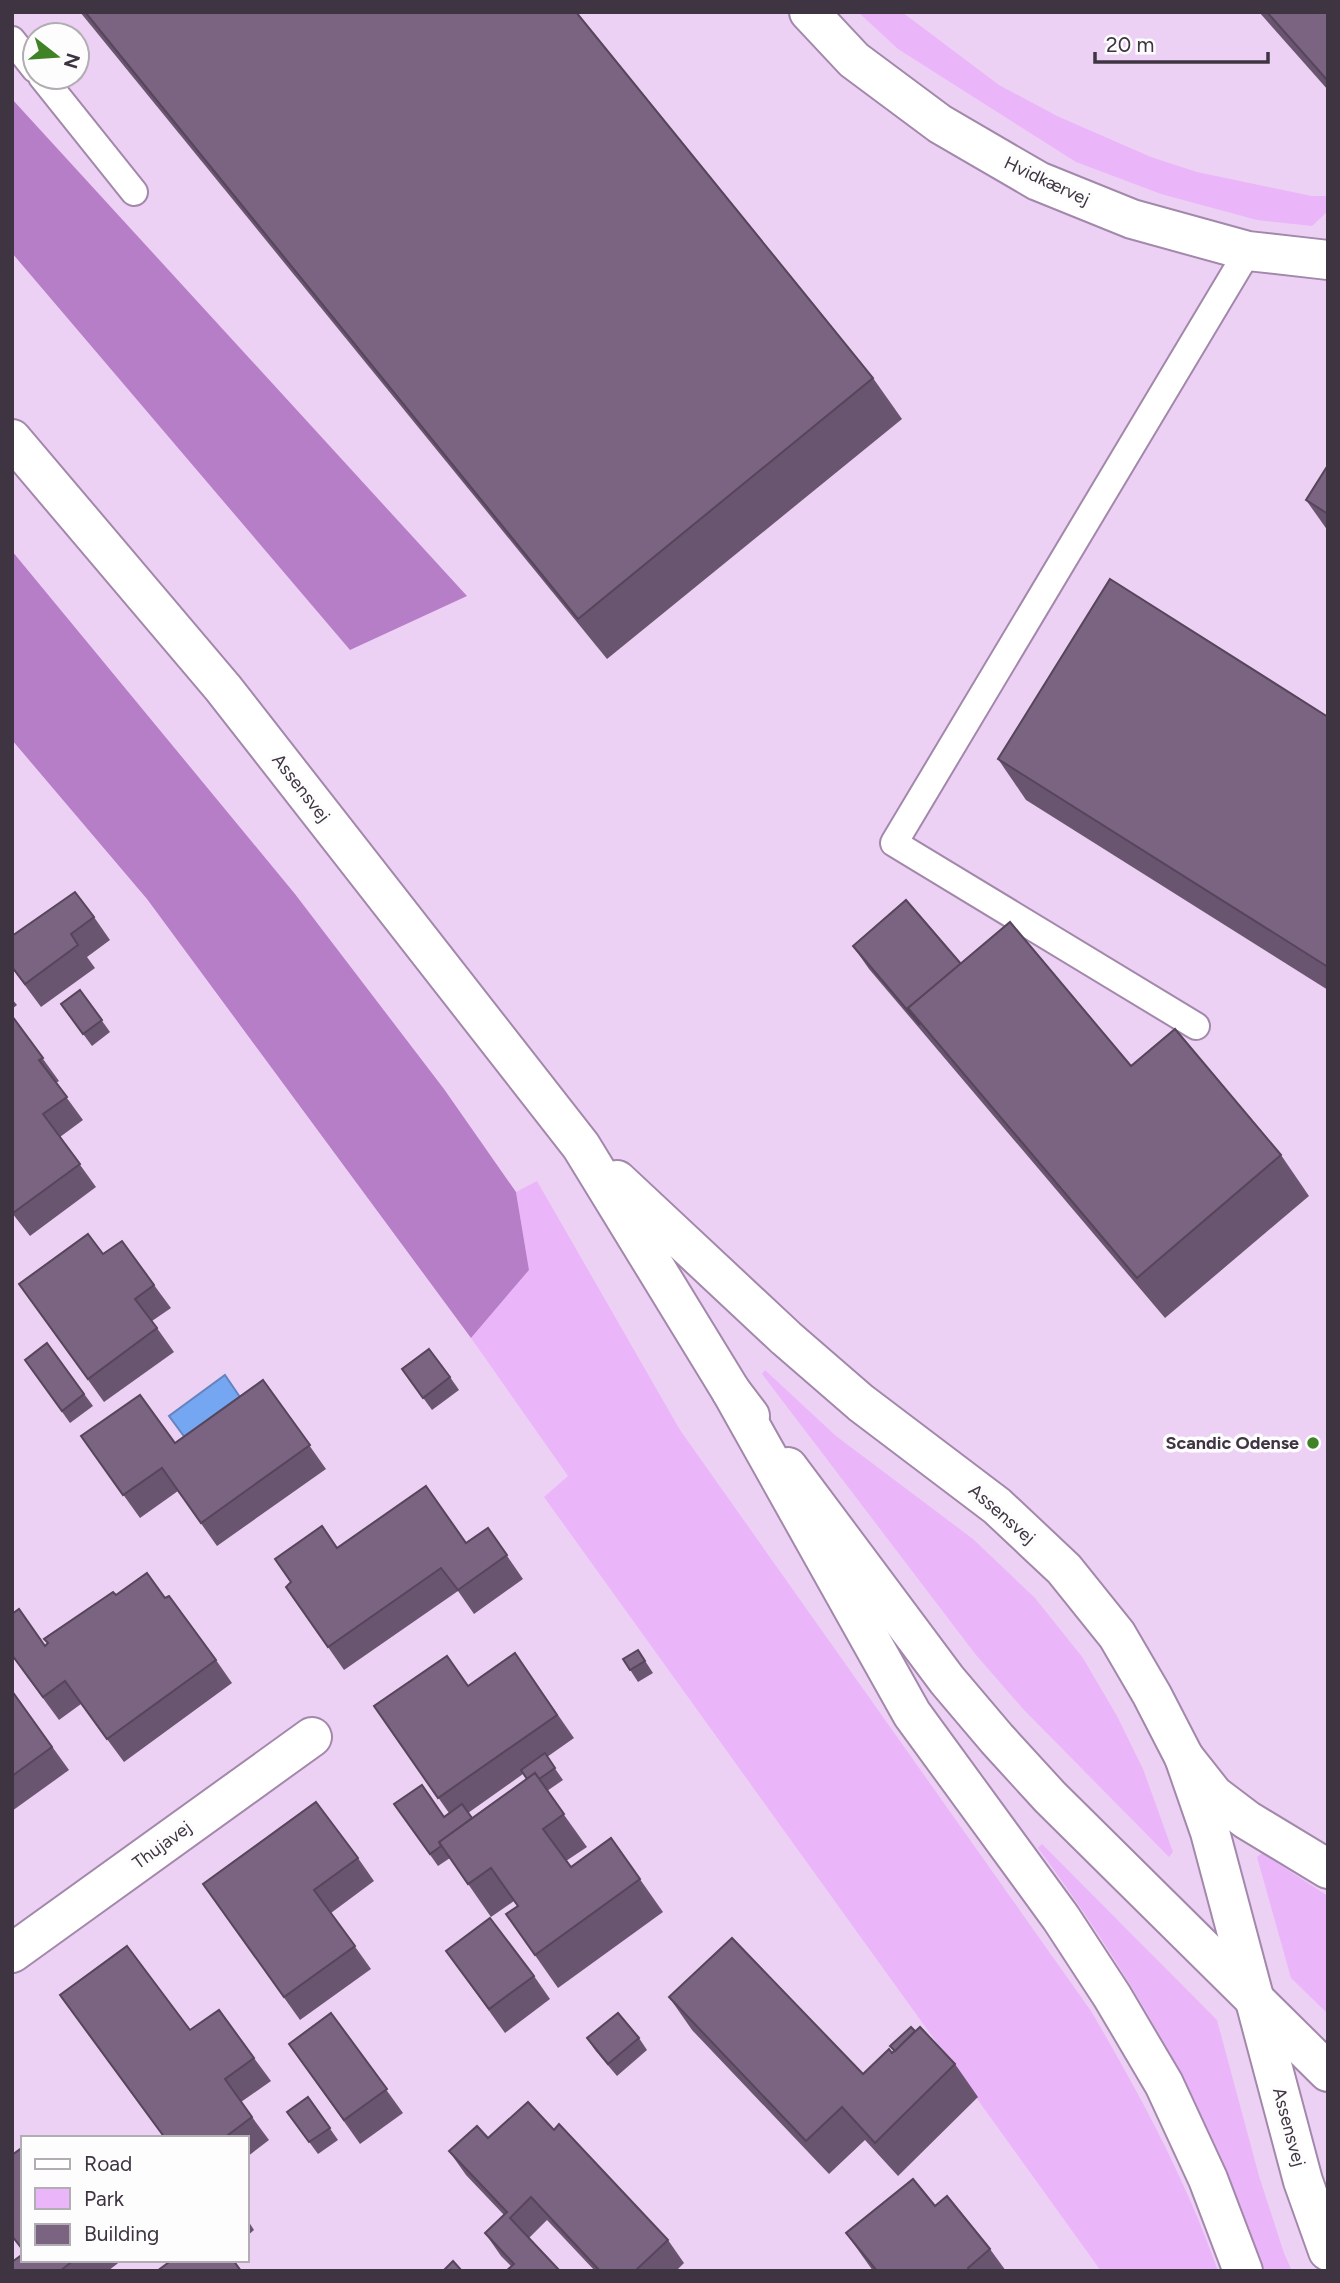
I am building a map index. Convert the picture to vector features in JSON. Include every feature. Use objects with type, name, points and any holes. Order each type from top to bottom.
[{"type":"main road","name":"Hvidkærvej","points":[[808,12],[855,60],[940,124],[1038,181],[1132,219],[1248,251],[1328,260]]},
{"type":"main road","name":"Assensvej","points":[[12,439],[223,688],[581,1146],[731,1391],[947,1680],[1050,1797],[1328,2073]]},
{"type":"main road","name":"Assensvej","points":[[581,1146],[795,1346],[861,1403],[997,1506],[1063,1569],[1117,1635],[1184,1757],[1210,1832],[1303,2181],[1328,2251]]},
{"type":"main road","points":[[731,1391],[912,1714],[1060,1917],[1164,2084],[1208,2179],[1243,2271]]},
{"type":"main road","name":"Thujavej","points":[[12,1952],[313,1737]]},
{"type":"main road","points":[[1184,1757],[1214,1795],[1247,1820],[1328,1869]]},
{"type":"lane","points":[[53,91],[135,192]]},
{"type":"lane","points":[[1196,1026],[894,843],[1248,251]]},
{"type":"green space","points":[[858,12],[902,12],[999,85],[1057,116],[1151,157],[1197,172],[1312,196],[1328,196],[1328,211],[1312,226],[1257,220],[1161,194],[1076,162],[898,49]]},
{"type":"green space","points":[[537,1181],[680,1430],[1091,2011],[1161,2138],[1192,2203],[1218,2271],[1101,2271],[544,1497],[568,1476],[471,1338],[529,1270],[516,1192]]},
{"type":"green space","points":[[765,1370],[836,1436],[973,1539],[1035,1598],[1083,1658],[1117,1716],[1143,1769],[1173,1852],[1169,1857],[1024,1710],[976,1655],[762,1374]]},
{"type":"green space","points":[[1042,1844],[1217,2020],[1259,2176],[1292,2271],[1264,2271],[1220,2157],[1168,2050],[1107,1948],[1038,1848]]},
{"type":"green space","points":[[1262,1853],[1328,1896],[1328,2014],[1291,1978],[1257,1857]]},
{"type":"shaded area","points":[[12,99],[467,596],[350,650],[12,253]]},
{"type":"shaded area","points":[[12,551],[295,894],[444,1089],[516,1192],[529,1270],[471,1338],[147,899],[12,740]]},
{"type":"water","points":[[225,1375],[244,1403],[189,1443],[169,1416]]},
{"type":"building","points":[[85,12],[576,12],[873,378],[578,619]]},
{"type":"building","points":[[1267,12],[1328,12],[1328,81]]},
{"type":"building","points":[[1328,465],[1328,514],[1306,500]]},
{"type":"building","points":[[1110,579],[1328,717],[1328,967],[998,759]]},
{"type":"building","points":[[75,892],[94,917],[71,934],[78,945],[25,984],[12,967],[12,936]]},
{"type":"building","points":[[906,900],[961,964],[908,1008],[920,1025],[853,946]]},
{"type":"building","points":[[1010,922],[1131,1066],[1175,1029],[1281,1155],[1137,1278],[908,1008]]},
{"type":"building","points":[[80,990],[102,1020],[83,1034],[61,1004]]},
{"type":"building","points":[[12,1016],[43,1058],[39,1060],[67,1097],[43,1114],[80,1164],[13,1213],[12,1212]]},
{"type":"building","points":[[88,1234],[103,1254],[122,1241],[154,1285],[135,1299],[157,1328],[88,1379],[19,1284]]},
{"type":"building","points":[[47,1343],[84,1394],[62,1411],[25,1360]]},
{"type":"building","points":[[429,1349],[450,1377],[423,1398],[402,1369]]},
{"type":"building","points":[[263,1380],[310,1445],[201,1523],[162,1468],[123,1495],[81,1436],[140,1395],[175,1443]]},
{"type":"building","points":[[426,1486],[466,1543],[488,1528],[507,1555],[458,1590],[441,1568],[328,1647],[286,1587],[291,1582],[275,1559],[322,1526],[337,1548]]},
{"type":"building","points":[[147,1573],[165,1598],[169,1596],[216,1660],[107,1739],[65,1681],[43,1697],[12,1655],[12,1614],[19,1609],[45,1646],[48,1643],[44,1639],[113,1592],[116,1595]]},
{"type":"building","points":[[638,1650],[645,1661],[630,1670],[623,1659]]},
{"type":"building","points":[[515,1653],[557,1715],[438,1798],[374,1706],[447,1656],[468,1686]]},
{"type":"building","points":[[12,1691],[52,1747],[12,1776]]},
{"type":"building","points":[[545,1753],[555,1768],[539,1779],[535,1773],[527,1779],[521,1770]]},
{"type":"building","points":[[535,1773],[564,1814],[543,1829],[571,1867],[611,1838],[640,1879],[535,1955],[506,1914],[518,1906],[491,1868],[468,1884],[439,1842]]},
{"type":"building","points":[[422,1785],[444,1817],[462,1804],[472,1818],[439,1842],[441,1846],[430,1854],[394,1804]]},
{"type":"building","points":[[316,1802],[358,1858],[314,1890],[355,1946],[284,1997],[203,1884]]},
{"type":"building","points":[[490,1918],[534,1976],[489,2009],[446,1951]]},
{"type":"building","points":[[732,1938],[863,2074],[889,2049],[892,2053],[920,2027],[955,2064],[875,2143],[842,2107],[806,2141],[669,1997]]},
{"type":"building","points":[[127,1946],[190,2030],[219,2010],[254,2058],[225,2079],[252,2117],[227,2136],[164,2136],[60,1995]]},
{"type":"building","points":[[331,2013],[387,2089],[344,2120],[289,2044]]},
{"type":"building","points":[[618,2013],[639,2038],[608,2064],[587,2038]]},
{"type":"building","points":[[911,2027],[915,2031],[895,2051],[890,2046]]},
{"type":"building","points":[[308,2097],[330,2128],[309,2142],[287,2112]]},
{"type":"building","points":[[528,2102],[554,2130],[559,2124],[668,2240],[635,2271],[600,2271],[531,2197],[510,2218],[560,2271],[506,2271],[514,2264],[485,2233],[507,2212],[449,2151],[477,2126],[488,2138]]},
{"type":"building","points":[[21,2148],[21,2247],[12,2236],[12,2155]]},
{"type":"building","points":[[913,2179],[935,2206],[947,2196],[990,2249],[968,2268],[970,2271],[877,2271],[846,2233]]},
{"type":"building","points":[[21,2255],[21,2262],[71,2262],[60,2271],[12,2271],[12,2262]]},
{"type":"building","points":[[453,2261],[462,2271],[443,2271]]},
{"type":"building","points":[[169,2262],[234,2262],[241,2271],[157,2271]]},
{"type":"place","name":"Scandic Odense","points":[[1313,1443]]}]
